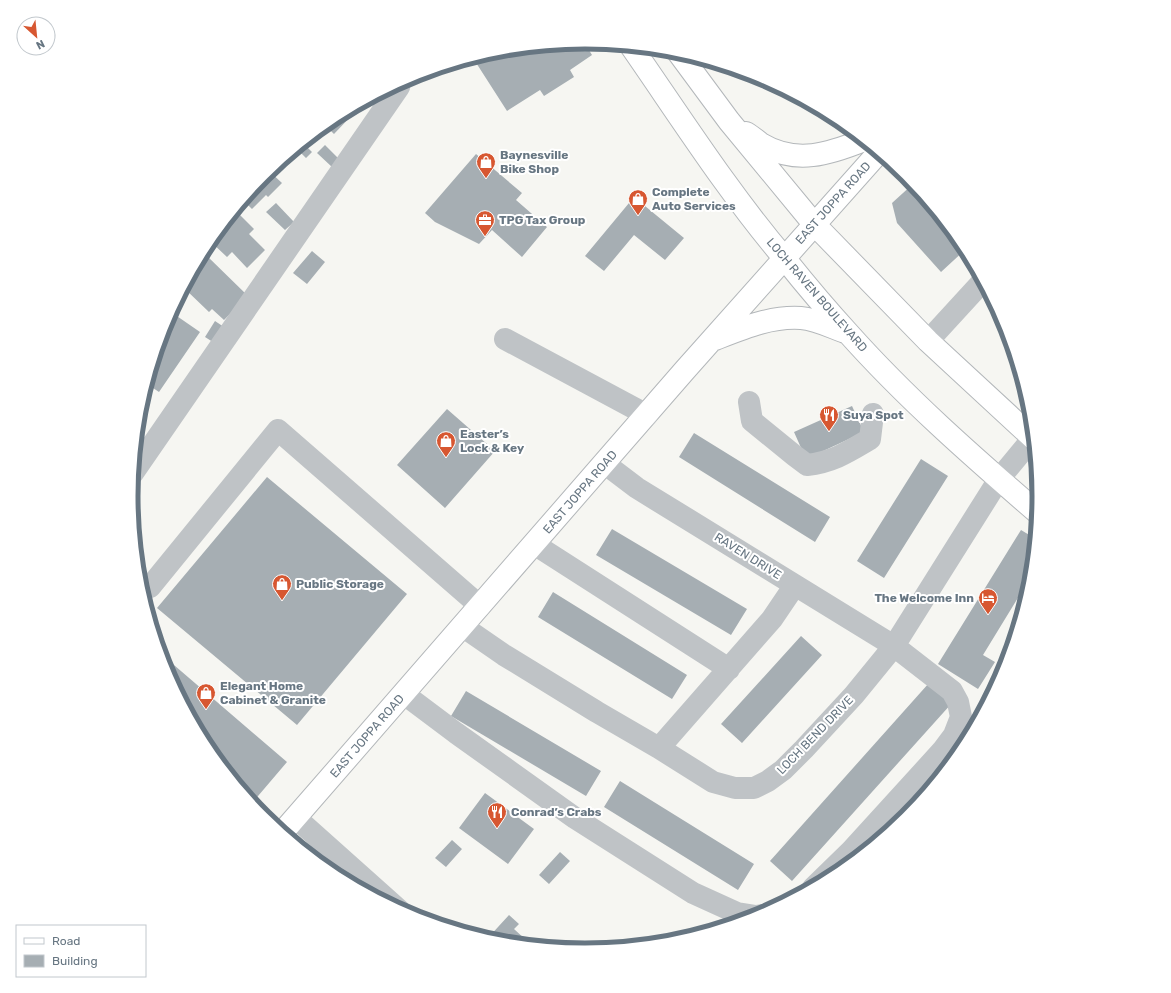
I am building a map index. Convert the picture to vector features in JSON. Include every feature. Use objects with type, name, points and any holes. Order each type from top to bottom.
[{"type":"main road","name":"LOCH RAVEN BOULEVARD","points":[[635,52],[704,153],[748,214],[784,259],[848,333],[954,438],[1033,508]]},
{"type":"main road","points":[[684,60],[729,121],[814,224],[928,341],[1028,435]]},
{"type":"main road","points":[[729,121],[762,144],[780,152],[797,156],[812,156],[830,153],[859,142]]},
{"type":"main road","name":"EAST JOPPA ROAD","points":[[289,825],[604,463],[876,156]]},
{"type":"main road","points":[[711,341],[743,328],[775,319],[802,318],[814,320],[848,333]]},
{"type":"street","points":[[139,464],[396,91]]},
{"type":"street","points":[[928,341],[979,285]]},
{"type":"street","points":[[505,339],[647,415]]},
{"type":"street","points":[[749,402],[752,421],[807,465],[820,463],[840,456],[870,439],[873,414]]},
{"type":"street","points":[[150,587],[278,430],[480,606]]},
{"type":"street","name":"LOCH BEND DRIVE","points":[[462,626],[584,704],[713,782],[735,788],[754,788],[768,781],[783,770],[804,749],[854,695],[894,646],[998,479],[1030,443]]},
{"type":"street","name":"RAVEN DRIVE","points":[[604,463],[637,488],[894,646],[952,691],[958,702],[961,717],[954,735],[942,751],[851,851],[830,871]]},
{"type":"street","points":[[534,544],[729,669]]},
{"type":"street","points":[[659,748],[772,619],[795,585]]},
{"type":"street","points":[[404,694],[575,818],[693,893],[737,913],[745,914]]},
{"type":"street","points":[[289,825],[373,890]]},
{"type":"building","points":[[588,49],[592,55],[570,70],[574,77],[544,96],[540,90],[507,111],[476,63],[527,53]]},
{"type":"building","points":[[352,115],[334,134],[329,129]]},
{"type":"building","points":[[325,145],[340,160],[332,167],[317,153]]},
{"type":"building","points":[[306,146],[312,152],[306,158],[300,152]]},
{"type":"building","points":[[476,154],[522,193],[516,200],[547,227],[522,257],[492,230],[479,244],[435,222],[425,213]]},
{"type":"building","points":[[274,175],[282,183],[268,197],[266,195],[252,209],[247,204]]},
{"type":"building","points":[[909,187],[941,224],[961,253],[941,272],[897,223],[892,203]]},
{"type":"building","name":"Complete Auto Services","points":[[634,197],[684,238],[665,260],[634,235],[604,271],[585,256]]},
{"type":"building","points":[[276,203],[294,222],[285,230],[266,212]]},
{"type":"building","points":[[239,214],[254,229],[249,234],[265,250],[247,268],[232,252],[227,257],[215,245]]},
{"type":"building","points":[[312,251],[325,262],[307,284],[293,273]]},
{"type":"building","points":[[208,257],[248,296],[224,320],[212,309],[209,312],[188,292]]},
{"type":"building","points":[[176,316],[200,332],[159,392],[152,387],[153,381]]},
{"type":"building","points":[[215,321],[224,327],[216,344],[205,337]]},
{"type":"building","name":"Suya Spot","points":[[852,406],[864,432],[806,459],[794,432]]},
{"type":"building","name":"Easter’s Lock & Key","points":[[447,409],[495,451],[445,508],[397,465]]},
{"type":"building","points":[[694,433],[830,517],[815,542],[679,457]]},
{"type":"building","points":[[921,459],[948,476],[884,578],[857,561]]},
{"type":"building","name":"Public Storage","points":[[267,477],[407,594],[297,725],[157,608]]},
{"type":"building","points":[[612,529],[747,609],[731,635],[596,555]]},
{"type":"building","name":"The Welcome Inn","points":[[1021,530],[1031,536],[1023,590],[983,655],[995,662],[978,689],[938,664]]},
{"type":"building","points":[[553,592],[687,675],[672,699],[538,617]]},
{"type":"building","points":[[801,636],[822,655],[742,743],[721,724]]},
{"type":"building","name":"Elegant Home Cabinet & Granite","points":[[170,661],[287,762],[256,799],[230,769],[213,745],[184,694]]},
{"type":"building","points":[[929,683],[952,703],[792,881],[770,861]]},
{"type":"building","points":[[466,691],[601,771],[586,796],[451,716]]},
{"type":"building","points":[[620,781],[754,864],[738,890],[604,807]]},
{"type":"building","name":"Conrad’s Crabs","points":[[485,793],[534,829],[508,864],[459,828]]},
{"type":"building","points":[[452,840],[462,849],[446,867],[435,858]]},
{"type":"building","points":[[560,852],[570,861],[549,884],[539,875]]},
{"type":"building","points":[[509,915],[519,924],[514,929],[526,940],[498,935],[492,934]]},
{"type":"place","name":"Baynesville Bike Shop","points":[[486,179]]},
{"type":"place","name":"Complete Auto Services","points":[[638,216]]},
{"type":"place","name":"TPG Tax Group","points":[[485,237]]},
{"type":"place","name":"Suya Spot","points":[[829,432]]},
{"type":"place","name":"Easter’s Lock & Key","points":[[446,458]]},
{"type":"place","name":"Public Storage","points":[[282,601]]},
{"type":"place","name":"The Welcome Inn","points":[[988,615]]},
{"type":"place","name":"Elegant Home Cabinet & Granite","points":[[206,710]]},
{"type":"place","name":"Conrad’s Crabs","points":[[497,829]]}]
